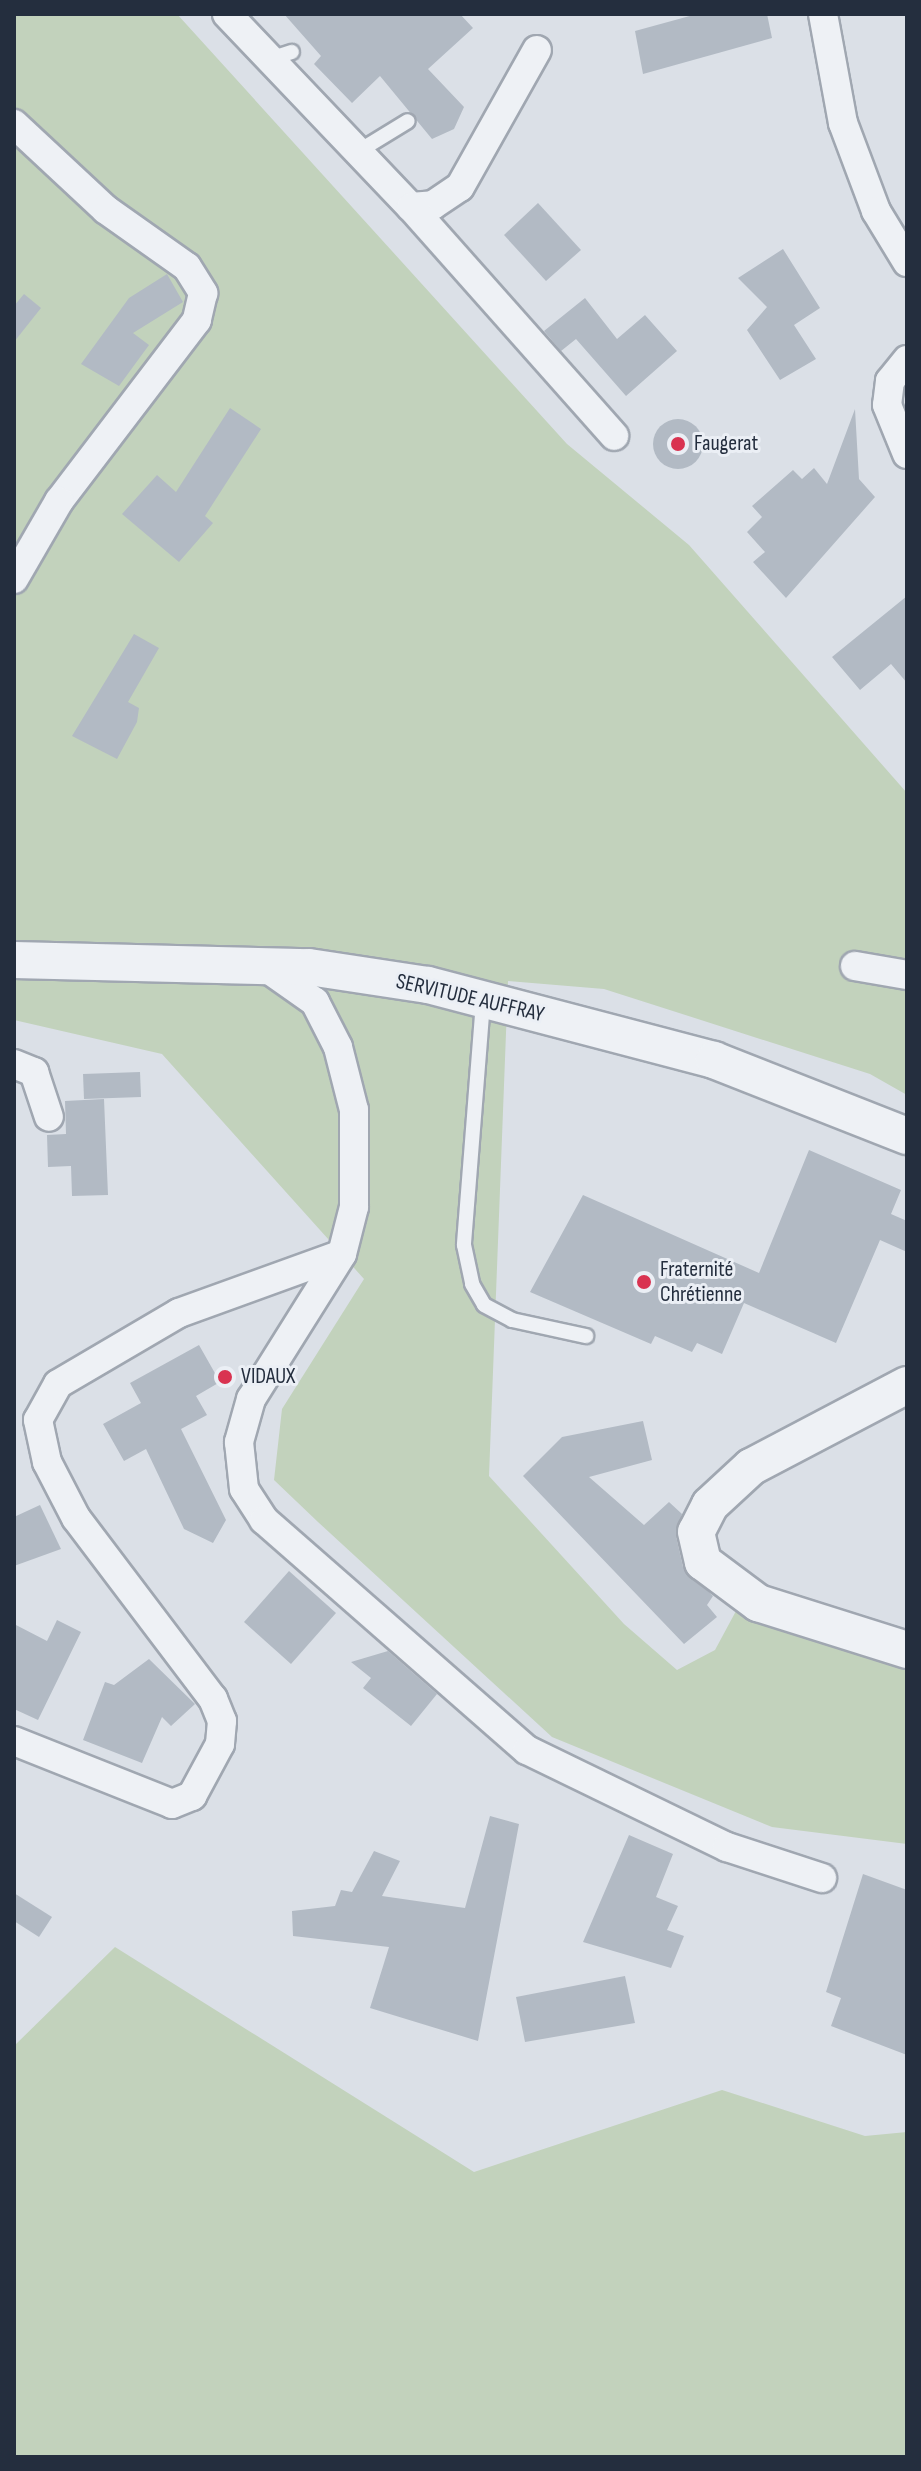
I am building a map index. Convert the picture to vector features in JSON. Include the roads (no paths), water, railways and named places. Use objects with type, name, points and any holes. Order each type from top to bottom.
[{"type":"street","points":[[227,14],[281,55],[359,151],[614,436]]},
{"type":"street","points":[[823,14],[843,123],[876,211],[907,262]]},
{"type":"street","points":[[411,207],[433,205],[460,187],[537,50]]},
{"type":"street","points":[[14,124],[105,209],[187,267],[203,293],[197,320],[59,501],[14,579]]},
{"type":"street","points":[[907,360],[890,381],[887,405],[907,454]]},
{"type":"street","name":"SERVITUDE AUFFRAY","points":[[14,960],[261,964],[483,999],[714,1060],[907,1136]]},
{"type":"street","points":[[261,964],[315,1002],[338,1047],[354,1110],[354,1207],[342,1254],[251,1399],[239,1442],[244,1489],[264,1520],[527,1750],[727,1847],[822,1878]]},
{"type":"street","points":[[855,966],[907,975]]},
{"type":"street","points":[[14,1064],[34,1072],[49,1117]]},
{"type":"street","points":[[14,1741],[161,1802],[183,1803],[199,1786],[220,1744],[218,1710],[76,1518],[47,1462],[38,1420],[58,1384],[153,1327],[280,1271],[342,1254]]},
{"type":"street","points":[[907,1385],[751,1467],[710,1505],[696,1532],[703,1562],[758,1603],[907,1650]]},
{"type":"lane","points":[[359,151],[408,121]]},
{"type":"lane","points":[[483,999],[468,1271],[484,1305],[524,1324],[586,1336]]},
{"type":"place","name":"Faugerat","points":[[678,444]]},
{"type":"place","name":"Fraternité Chrétienne","points":[[644,1282]]},
{"type":"place","name":"VIDAUX","points":[[225,1377]]}]
